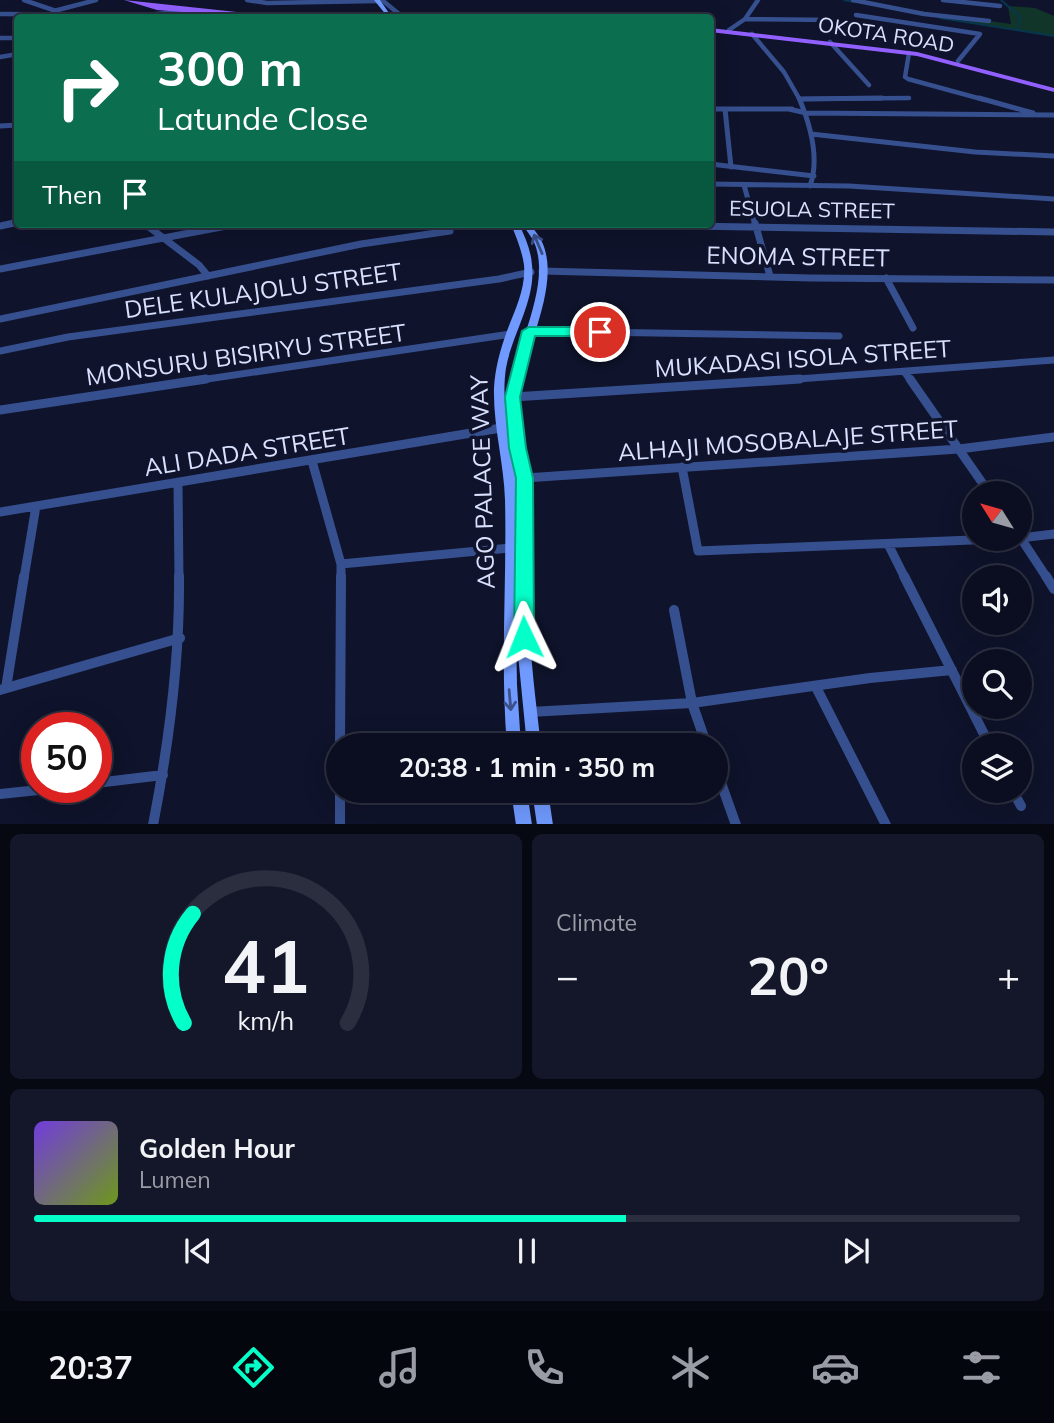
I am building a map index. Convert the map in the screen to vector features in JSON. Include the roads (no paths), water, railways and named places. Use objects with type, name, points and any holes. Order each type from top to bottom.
[{"type":"main road","points":[[127,0],[178,12],[204,14]]},
{"type":"main road","points":[[379,0],[391,14]]},
{"type":"main road","points":[[149,6],[235,14]]},
{"type":"main road","name":"OKOTA ROAD","points":[[714,29],[909,53],[990,71]]},
{"type":"main road","name":"OKOTA ROAD","points":[[714,29],[911,51],[958,61],[1054,89]]},
{"type":"main road","name":"AGO PALACE WAY","points":[[517,228],[536,271],[540,302],[529,331],[513,397],[518,448],[525,478],[522,612],[532,733]]},
{"type":"main road","name":"AGO PALACE WAY","points":[[513,733],[507,656],[511,548],[509,466],[501,428],[502,366],[511,334],[536,271],[544,261],[540,246],[529,228]]},
{"type":"main road","points":[[502,366],[518,370]]},
{"type":"main road","points":[[521,803],[524,824]]},
{"type":"main road","points":[[542,803],[545,824]]},
{"type":"street","points":[[24,0],[56,11]]},
{"type":"street","points":[[0,14],[44,14],[96,0]]},
{"type":"street","points":[[247,0],[262,3]]},
{"type":"street","points":[[239,4],[379,0]]},
{"type":"street","points":[[729,30],[745,19],[758,0]]},
{"type":"street","points":[[853,0],[989,21]]},
{"type":"street","points":[[943,0],[1000,6]]},
{"type":"street","points":[[168,14],[178,12]]},
{"type":"street","points":[[856,15],[980,34],[958,61]]},
{"type":"street","points":[[745,19],[832,20]]},
{"type":"street","points":[[751,34],[770,51],[802,99],[811,134],[814,176],[810,186]]},
{"type":"street","points":[[830,42],[869,85]]},
{"type":"street","points":[[909,53],[905,77],[908,79],[1040,116]]},
{"type":"street","points":[[802,99],[909,98]]},
{"type":"street","points":[[714,109],[1054,115]]},
{"type":"street","points":[[725,109],[731,166]]},
{"type":"street","points":[[811,134],[975,152],[1054,156]]},
{"type":"street","points":[[714,164],[814,176]]},
{"type":"street","points":[[714,184],[947,190],[1054,199]]},
{"type":"street","points":[[744,184],[770,276]]},
{"type":"street","name":"ESUOLA STREET","points":[[714,227],[1054,232]]},
{"type":"street","points":[[150,228],[200,265],[208,276]]},
{"type":"street","points":[[0,269],[218,228]]},
{"type":"street","points":[[0,319],[361,244],[424,237],[450,231],[449,228]]},
{"type":"street","name":"ENOMA STREET","points":[[536,271],[1054,279]]},
{"type":"street","name":"DELE KULAJOLU STREET","points":[[0,351],[68,337],[461,285],[536,271]]},
{"type":"street","points":[[886,278],[913,328]]},
{"type":"street","points":[[529,331],[839,336]]},
{"type":"street","name":"MONSURU BISIRIYU STREET","points":[[0,410],[511,334]]},
{"type":"street","name":"MUKADASI ISOLA STREET","points":[[513,397],[905,373],[1054,360]]},
{"type":"street","points":[[905,373],[981,481]]},
{"type":"street","name":"ALI DADA STREET","points":[[0,512],[501,428]]},
{"type":"street","name":"ALHAJI MOSOBALAJE STREET","points":[[525,478],[959,449],[1054,438]]},
{"type":"street","points":[[312,461],[341,564],[341,733]]},
{"type":"street","points":[[682,467],[698,551],[962,541]]},
{"type":"street","points":[[153,824],[163,775],[180,638],[178,484]]},
{"type":"street","points":[[36,506],[3,689],[180,638]]},
{"type":"street","points":[[1032,536],[1054,534]]},
{"type":"street","points":[[889,546],[984,733]]},
{"type":"street","points":[[341,564],[511,548]]},
{"type":"street","points":[[1029,551],[1054,589]]},
{"type":"street","points":[[674,610],[692,703],[702,733]]},
{"type":"street","points":[[530,712],[692,703],[870,678],[952,670]]},
{"type":"street","points":[[816,687],[886,824]]},
{"type":"street","points":[[112,781],[163,775]]},
{"type":"street","points":[[0,794],[21,792]]},
{"type":"street","points":[[728,802],[736,824]]},
{"type":"street","points":[[340,803],[340,824]]},
{"type":"waterway","points":[[844,0],[854,2]]},
{"type":"waterway","points":[[1001,0],[1020,17],[1018,29]]},
{"type":"waterway","points":[[940,18],[1054,36]]}]
